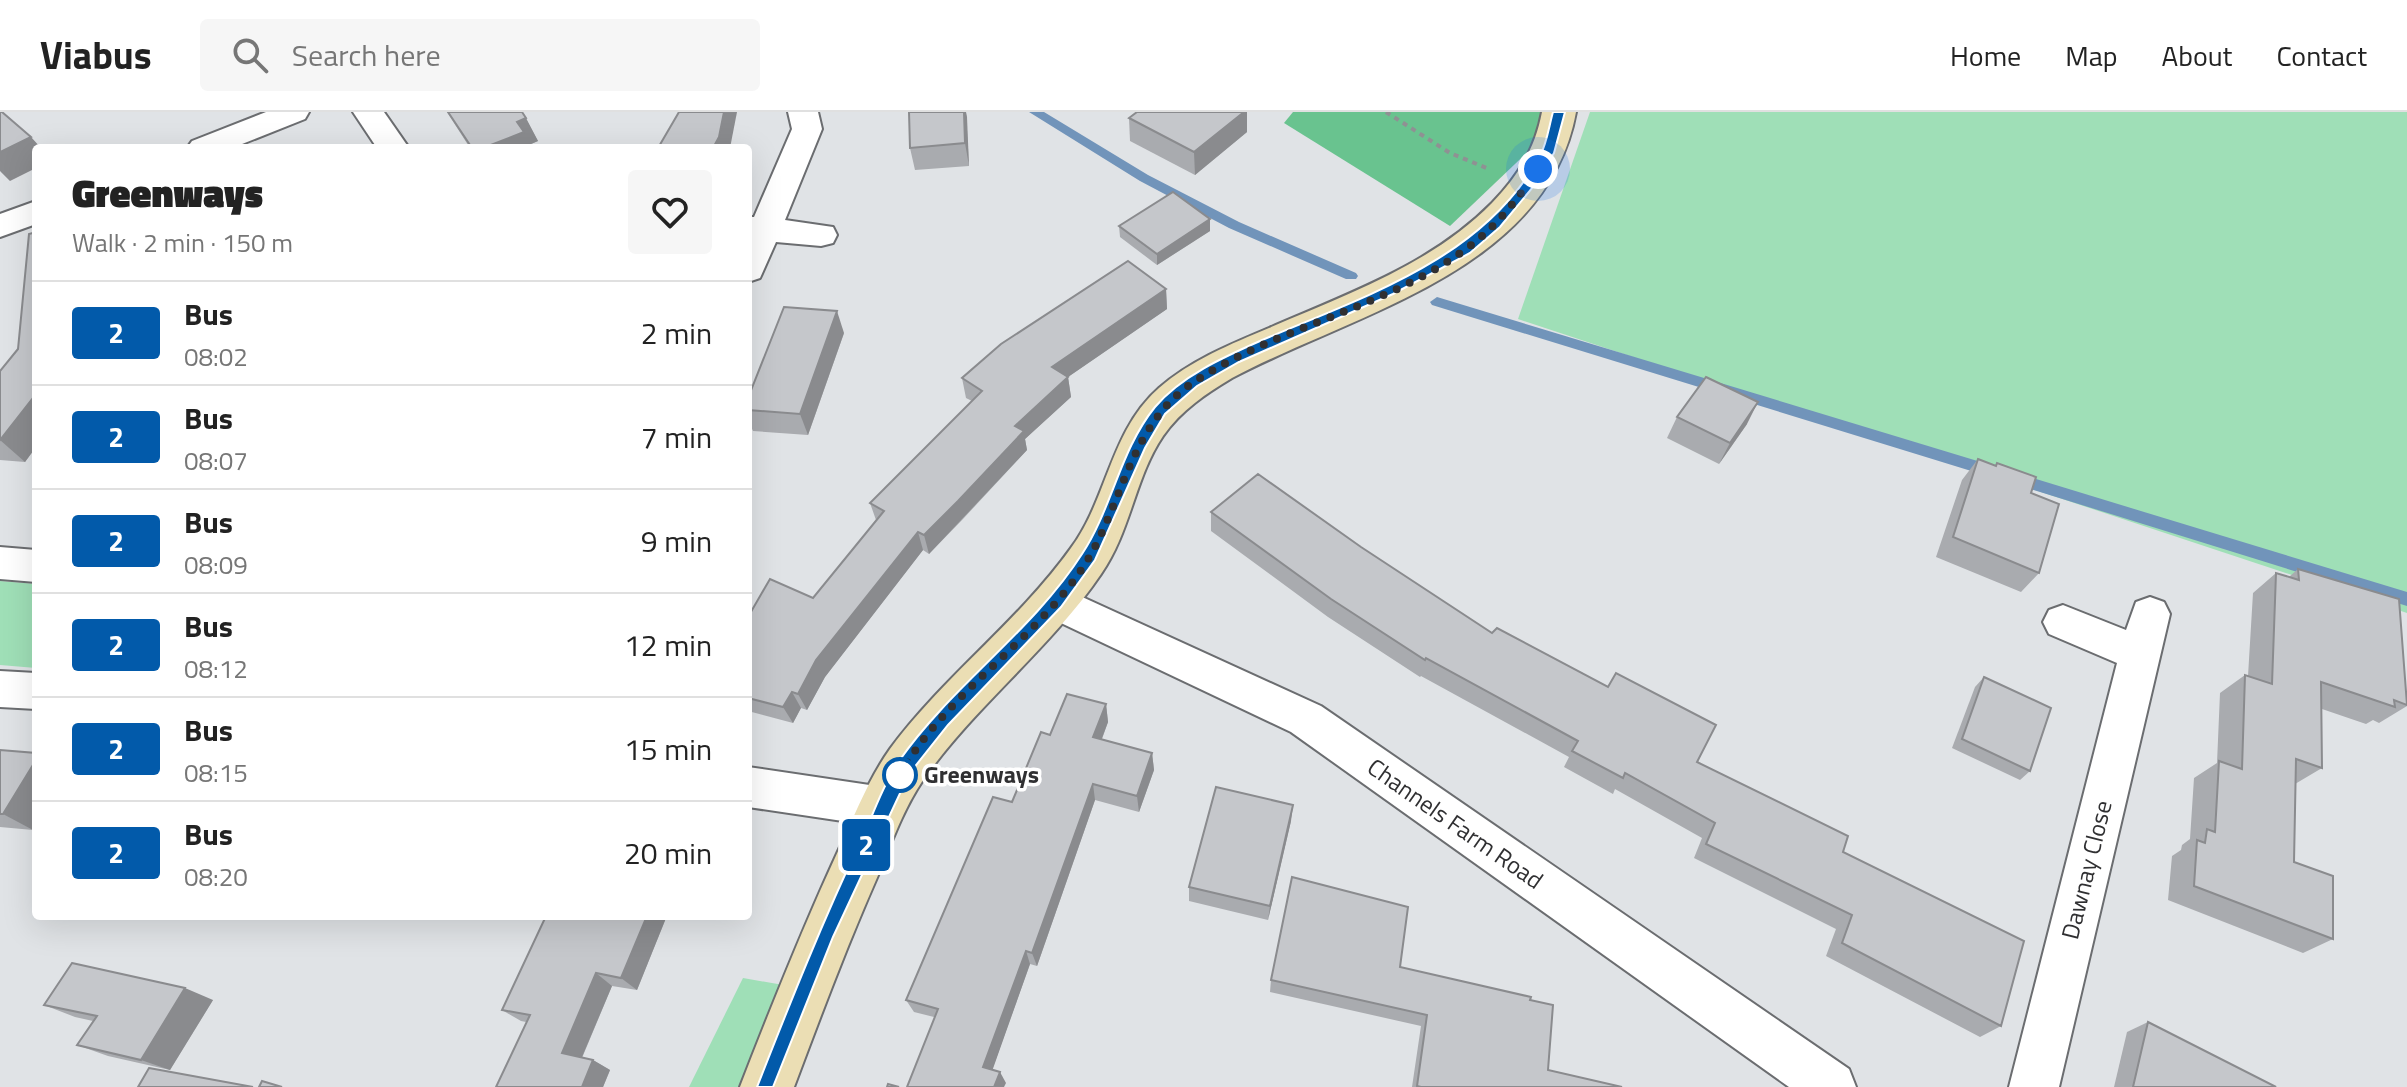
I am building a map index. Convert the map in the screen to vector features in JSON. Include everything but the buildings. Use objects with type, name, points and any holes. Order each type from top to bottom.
[{"type":"street","points":[[213,144],[294,112]]},
{"type":"street","points":[[368,112],[390,144]]},
{"type":"street","points":[[752,252],[757,229],[807,129],[803,112]]},
{"type":"street","points":[[767,1087],[825,934],[903,769],[942,719],[1056,602],[1090,556],[1138,447],[1160,410],[1192,383],[1234,358],[1389,291],[1465,250],[1495,224],[1528,184],[1548,153],[1559,112]]},
{"type":"street","points":[[0,226],[32,214]]},
{"type":"street","points":[[757,229],[821,235]]},
{"type":"street","points":[[0,563],[32,566]]},
{"type":"street","name":"Channels Farm Road","points":[[1056,602],[1306,719],[1831,1087]]},
{"type":"street","name":"Dawnay Close","points":[[2034,1087],[2145,634],[2063,622]]},
{"type":"street","points":[[0,689],[32,691]]},
{"type":"street","points":[[752,788],[883,807]]},
{"type":"path","points":[[1386,112],[1450,153],[1528,184]]},
{"type":"green space","points":[[1293,112],[1543,112],[1539,141],[1450,226],[1284,123]]},
{"type":"green space","points":[[1590,112],[2407,112],[2407,613],[1518,319]]},
{"type":"green space","points":[[0,581],[32,584],[32,668],[0,665]]},
{"type":"green space","points":[[743,978],[789,986],[743,1087],[689,1087]]},
{"type":"waterway","points":[[1035,112],[1144,178],[1234,225],[1351,276]]},
{"type":"waterway","points":[[1437,302],[1994,472]]},
{"type":"waterway","points":[[2016,479],[2407,599]]},
{"type":"bus line","name":"2","points":[[767,1087],[825,934],[903,769],[942,719],[1056,602],[1090,556],[1138,447],[1160,410],[1192,383],[1234,358],[1389,291],[1465,250],[1495,224],[1528,184],[1548,153],[1559,112]]},
{"type":"place","name":"Greenways","points":[[900,775]]},
{"type":"route","points":[[900,775],[942,719],[1056,602],[1090,556],[1138,447],[1160,410],[1192,383],[1234,358],[1389,291],[1465,250],[1495,224],[1538,169]]}]
